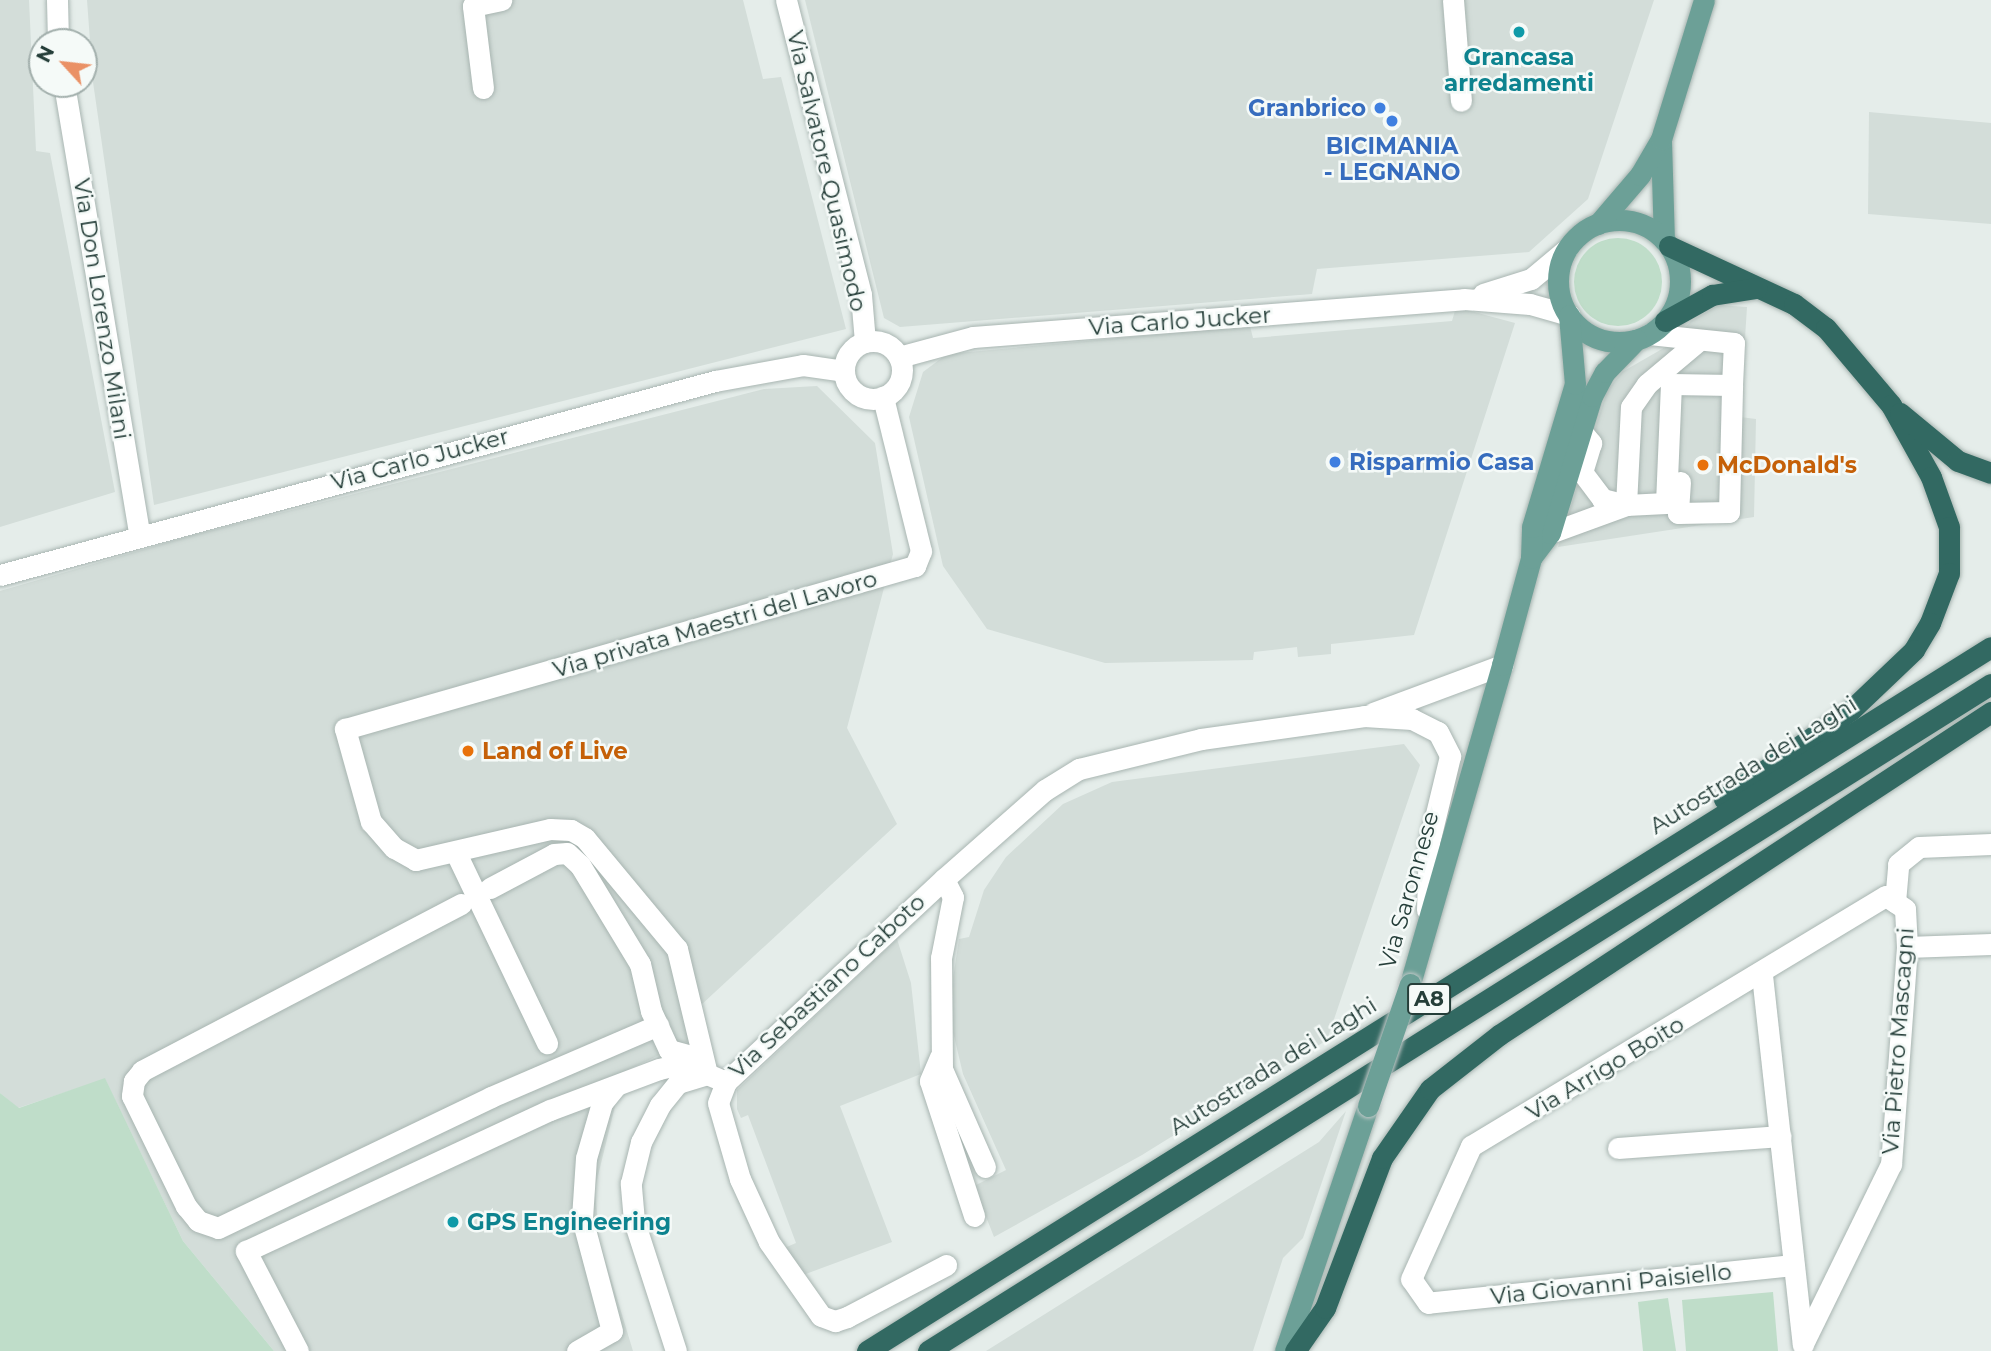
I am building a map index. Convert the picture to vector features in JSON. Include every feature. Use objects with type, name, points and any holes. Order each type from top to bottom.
[{"type":"highway","points":[[1667,243],[1794,304],[1826,328],[1891,405],[1958,461],[1991,473]]},
{"type":"highway","points":[[1650,332],[1712,295],[1756,288]]},
{"type":"highway","points":[[1557,919],[1852,710],[1914,650],[1930,623],[1949,573],[1949,527],[1931,477],[1891,405]]},
{"type":"highway","name":"Autostrada dei Laghi","points":[[867,1351],[1991,647]]},
{"type":"highway","name":"A8","points":[[928,1351],[1991,684]]},
{"type":"highway","points":[[1295,1351],[1325,1308],[1382,1158],[1413,1109],[1445,1076],[1499,1035],[1991,712]]},
{"type":"main road","points":[[1661,139],[1667,243],[1680,285],[1650,332],[1603,341],[1569,316],[1558,282],[1567,249],[1598,224],[1640,175],[1661,139],[1704,0]]},
{"type":"main road","points":[[1598,224],[1634,222],[1667,243]]},
{"type":"main road","name":"Via Saronnese","points":[[1285,1351],[1410,984],[1502,665],[1531,558],[1532,527],[1575,384],[1569,316]]},
{"type":"main road","name":"Via Saronnese","points":[[1531,558],[1550,533],[1581,431],[1605,372],[1650,332]]},
{"type":"street","points":[[57,0],[58,28]]},
{"type":"street","points":[[483,88],[473,6],[501,0]]},
{"type":"street","name":"Via Salvatore Quasimodo","points":[[786,0],[861,295],[866,342]]},
{"type":"street","points":[[1453,0],[1461,101]]},
{"type":"street","name":"Via Don Lorenzo Milani","points":[[66,98],[139,534]]},
{"type":"street","name":"Via Carlo Jucker","points":[[1464,299],[1531,279],[1567,249]]},
{"type":"street","name":"Via Carlo Jucker","points":[[899,357],[973,337],[1464,299],[1530,304],[1569,316]]},
{"type":"street","points":[[1650,332],[1697,342],[1734,344],[1729,512],[1678,513],[1681,455],[1667,454]]},
{"type":"street","points":[[866,342],[885,344],[899,357],[897,385],[883,397],[857,394],[844,371],[850,353],[866,342]]},
{"type":"street","points":[[1626,505],[1631,407],[1647,384],[1697,342]]},
{"type":"street","name":"Via Carlo Jucker","points":[[0,575],[139,534],[715,381],[803,365],[844,371]]},
{"type":"street","points":[[1581,431],[1591,443],[1582,472],[1602,499],[1626,505],[1666,503],[1671,384],[1732,385]]},
{"type":"street","name":"Via privata Maestri del Lavoro","points":[[447,856],[416,860],[394,848],[371,822],[345,729],[915,566],[921,551],[883,397]]},
{"type":"street","points":[[1550,533],[1626,505]]},
{"type":"street","points":[[1364,716],[1502,665]]},
{"type":"street","points":[[1364,716],[1412,719],[1426,724],[1437,732],[1450,756],[1429,843],[1427,919]]},
{"type":"street","name":"Via Sebastiano Caboto","points":[[676,1351],[634,1221],[631,1182],[641,1142],[660,1105],[678,1083],[711,1071],[944,879],[1045,790],[1079,769],[1157,746],[1364,716]]},
{"type":"street","name":"Via Sebastiano Caboto","points":[[447,856],[550,828],[571,830],[585,838],[677,948],[711,1071]]},
{"type":"street","points":[[1891,899],[1898,864],[1919,847],[1991,844]]},
{"type":"street","points":[[490,888],[554,854],[567,853],[580,865],[640,964],[658,1025],[669,1050],[711,1071]]},
{"type":"street","points":[[447,856],[547,1043]]},
{"type":"street","points":[[944,879],[953,897],[941,958],[940,1056],[947,1084],[985,1167]]},
{"type":"street","name":"Via Pietro Mascagni","points":[[1803,1347],[1891,1164],[1907,947],[1905,909],[1891,899]]},
{"type":"street","name":"Via Arrigo Boito","points":[[1428,1303],[1411,1279],[1471,1146],[1891,899]]},
{"type":"street","points":[[461,904],[142,1071],[134,1081],[132,1096],[186,1206],[198,1222],[218,1228],[491,1097],[658,1025]]},
{"type":"street","points":[[1907,947],[1991,944]]},
{"type":"street","points":[[1762,975],[1803,1347]]},
{"type":"street","points":[[940,1056],[930,1081],[974,1216]]},
{"type":"street","points":[[298,1351],[246,1251],[550,1110],[676,1065],[711,1071]]},
{"type":"street","points":[[711,1071],[740,1179],[769,1241],[821,1316],[835,1321],[847,1317],[946,1265]]},
{"type":"street","points":[[577,1351],[611,1331],[582,1208],[586,1158],[596,1122],[602,1104],[616,1086]]},
{"type":"street","points":[[1618,1148],[1781,1136]]},
{"type":"street","name":"Via Giovanni Paisiello","points":[[1428,1303],[1793,1265]]},
{"type":"shaded area","points":[[0,0],[29,0],[28,98],[34,98],[36,151],[50,153],[115,492],[0,527]]},
{"type":"shaded area","points":[[87,0],[743,0],[763,79],[781,77],[846,329],[154,505],[95,98],[98,98],[98,28],[89,28]]},
{"type":"shaded area","points":[[805,0],[1654,0],[1588,199],[1529,252],[1317,269],[1312,294],[900,327],[884,318]]},
{"type":"shaded area","points":[[1869,112],[1991,123],[1991,224],[1868,214]]},
{"type":"shaded area","points":[[1718,305],[1747,307],[1740,417],[1756,419],[1754,517],[1558,547],[1607,391],[1622,372],[1669,345],[1691,321]]},
{"type":"shaded area","points":[[1456,307],[1515,323],[1414,635],[1331,644],[1331,654],[1298,657],[1297,647],[1254,652],[1253,660],[1105,663],[987,629],[943,566],[909,417],[923,372],[947,354],[1250,326],[1253,338],[1452,321]]},
{"type":"shaded area","points":[[817,386],[875,443],[893,554],[847,728],[897,824],[701,1005],[699,1036],[615,1076],[617,1098],[595,1188],[599,1239],[633,1351],[274,1351],[183,1241],[105,1079],[18,1108],[0,1093],[0,591],[190,536],[764,389]]},
{"type":"shaded area","points":[[1404,744],[1420,765],[1327,1040],[1142,1155],[994,1237],[974,1186],[1006,1170],[963,1074],[953,1032],[952,985],[959,939],[969,937],[984,890],[1006,857],[1063,804],[1112,782]]},
{"type":"shaded area","points":[[897,939],[911,983],[921,1074],[840,1106],[892,1242],[803,1275],[782,1249],[796,1243],[748,1115],[741,1118],[737,1109],[737,1090]]},
{"type":"shaded area","points":[[1346,1111],[1303,1238],[1283,1258],[1253,1351],[986,1351],[1319,1142]]},
{"type":"green space","points":[[1618,238],[1643,245],[1655,257],[1662,282],[1655,307],[1643,319],[1618,326],[1593,319],[1581,307],[1574,282],[1581,257],[1593,245]]},
{"type":"green space","points":[[105,1078],[183,1241],[274,1351],[0,1351],[0,1093],[19,1108]]},
{"type":"green space","points":[[1773,1292],[1778,1351],[1686,1351],[1682,1300]]},
{"type":"green space","points":[[1668,1298],[1676,1351],[1643,1351],[1638,1302]]},
{"type":"place","name":"Grancasa arredamenti","points":[[1519,32]]},
{"type":"place","name":"Granbrico","points":[[1380,108]]},
{"type":"place","name":"BICIMANIA - LEGNANO","points":[[1392,121]]},
{"type":"place","name":"Risparmio Casa","points":[[1335,462]]},
{"type":"place","name":"McDonald's","points":[[1703,465]]},
{"type":"place","name":"Land of Live","points":[[468,751]]},
{"type":"place","name":"GPS Engineering","points":[[453,1222]]}]
